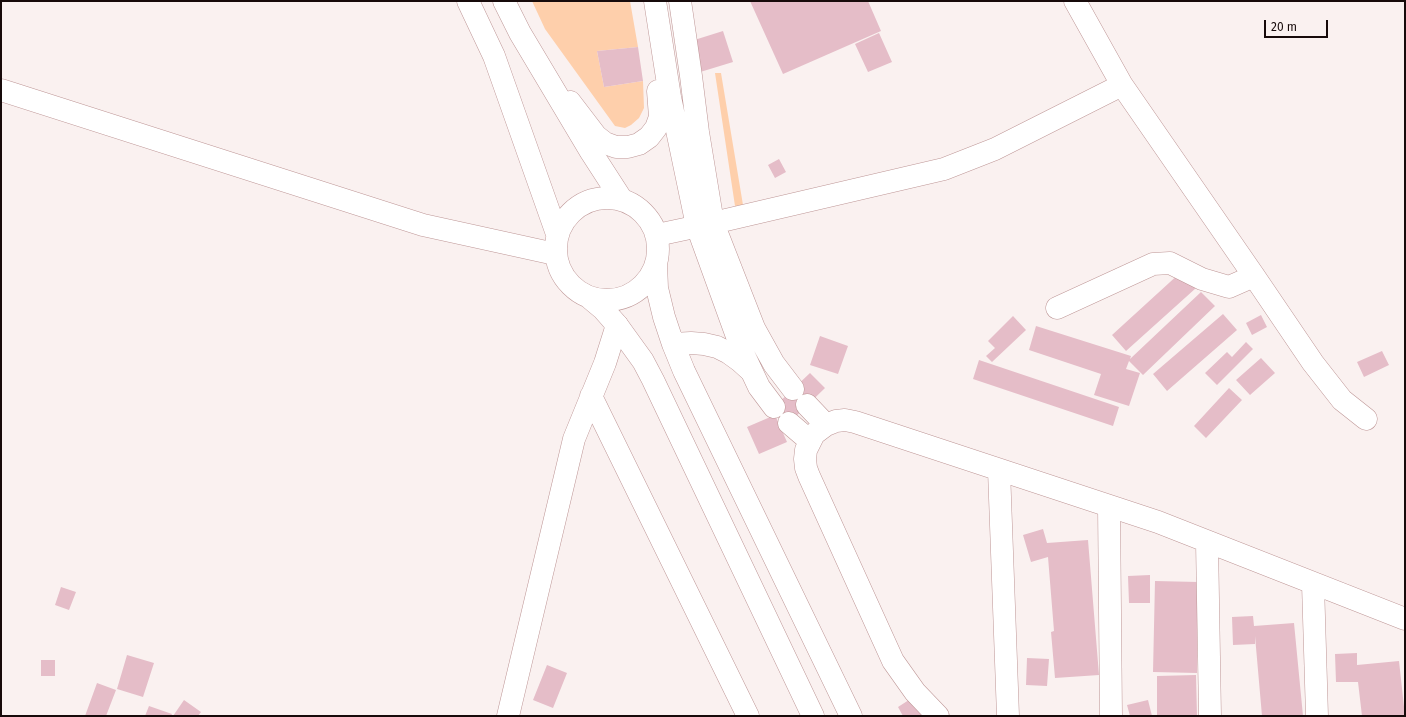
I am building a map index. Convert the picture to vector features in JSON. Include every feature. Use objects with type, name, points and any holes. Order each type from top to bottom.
[{"type":"main road","points":[[468,1],[494,56],[556,244],[560,274],[574,289],[591,299],[603,309],[617,325],[643,361],[813,716]]},
{"type":"main road","points":[[504,1],[520,33],[591,152],[622,200]]},
{"type":"main road","points":[[520,33],[549,75],[596,136],[605,143],[616,147],[628,147],[639,144],[649,137],[656,128],[660,117],[659,92],[642,1]]},
{"type":"main road","points":[[655,1],[670,97],[705,225],[743,353],[759,387],[774,407]]},
{"type":"main road","points":[[680,1],[692,76],[705,225],[754,328],[774,364],[800,397],[826,424]]},
{"type":"main road","points":[[1076,1],[1122,85],[1313,363],[1342,400],[1366,419]]},
{"type":"main road","points":[[657,235],[944,168],[995,149],[1122,85]]},
{"type":"main road","points":[[1,90],[423,225],[556,244]]},
{"type":"main road","points":[[556,244],[566,216],[582,204],[602,198],[622,200],[637,207],[649,219],[657,235],[657,288],[664,317],[684,372],[851,716]]},
{"type":"main road","points":[[1057,308],[1153,264],[1170,263],[1202,279],[1229,287],[1254,276]]},
{"type":"main road","points":[[591,299],[611,301],[631,295],[647,282],[656,264]]},
{"type":"main road","points":[[508,716],[567,462],[574,439],[605,363],[617,325]]},
{"type":"main road","points":[[673,344],[691,343],[717,347],[735,357],[750,370]]},
{"type":"main road","points":[[591,396],[748,716]]},
{"type":"main road","points":[[938,716],[915,692],[893,662],[809,476],[806,468],[806,450],[814,434],[826,424],[845,420],[855,422],[1158,522],[1405,619]]},
{"type":"main road","points":[[789,423],[810,441]]},
{"type":"main road","points":[[999,470],[1008,716]]},
{"type":"main road","points":[[1109,506],[1111,716]]},
{"type":"main road","points":[[1208,542],[1210,716]]},
{"type":"main road","points":[[1313,584],[1316,716]]},
{"type":"shaded area","points":[[532,1],[630,1],[638,47],[597,51],[604,87],[643,81],[644,108],[639,118],[631,125],[625,128],[615,126],[545,29]]},
{"type":"shaded area","points":[[715,73],[721,73],[743,205],[735,206]]},
{"type":"building","points":[[750,1],[868,1],[881,31],[783,74]]},
{"type":"building","points":[[723,31],[733,62],[697,73],[688,42]]},
{"type":"building","points":[[879,33],[892,62],[868,72],[855,44]]},
{"type":"building","points":[[638,47],[643,81],[604,87],[597,51]]},
{"type":"building","points":[[779,159],[786,172],[775,178],[768,165]]},
{"type":"building","points":[[1181,272],[1196,288],[1126,351],[1112,335]]},
{"type":"building","points":[[1201,292],[1215,306],[1143,375],[1129,361],[1126,369],[1140,373],[1129,406],[1094,395],[1101,374],[1029,350],[1036,326],[1131,356],[1130,359]]},
{"type":"building","points":[[1223,314],[1237,330],[1167,391],[1153,374]]},
{"type":"building","points":[[1261,315],[1267,327],[1252,335],[1246,323]]},
{"type":"building","points":[[1013,316],[1026,330],[992,362],[986,356],[995,348],[988,341]]},
{"type":"building","points":[[820,336],[848,346],[838,374],[810,365]]},
{"type":"building","points":[[1246,342],[1253,349],[1217,385],[1205,373],[1227,352],[1232,357]]},
{"type":"building","points":[[1382,351],[1389,365],[1364,377],[1357,362]]},
{"type":"building","points":[[1261,358],[1275,373],[1250,395],[1236,380]]},
{"type":"building","points":[[979,360],[1119,407],[1113,426],[973,379]]},
{"type":"building","points":[[810,373],[825,388],[787,425],[772,409]]},
{"type":"building","points":[[1229,388],[1242,400],[1206,438],[1194,426]]},
{"type":"building","points":[[775,415],[787,442],[759,454],[747,427]]},
{"type":"building","points":[[1043,529],[1047,543],[1088,540],[1099,675],[1055,678],[1051,632],[1054,631],[1048,557],[1031,562],[1023,535]]},
{"type":"building","points":[[1150,575],[1150,603],[1129,603],[1128,576]]},
{"type":"building","points":[[1155,581],[1198,582],[1197,673],[1153,672]]},
{"type":"building","points":[[61,587],[76,592],[69,610],[55,605]]},
{"type":"building","points":[[1253,616],[1254,626],[1294,623],[1303,716],[1262,716],[1255,636],[1255,644],[1233,645],[1232,617]]},
{"type":"building","points":[[1357,653],[1357,665],[1399,661],[1405,716],[1362,716],[1358,682],[1336,682],[1335,654]]},
{"type":"building","points":[[127,655],[154,663],[143,697],[117,689]]},
{"type":"building","points":[[1027,658],[1049,659],[1047,686],[1026,685]]},
{"type":"building","points":[[41,660],[55,660],[55,676],[41,676]]},
{"type":"building","points":[[547,665],[567,673],[553,708],[533,700]]},
{"type":"building","points":[[1196,675],[1197,716],[1157,716],[1157,676]]},
{"type":"building","points":[[97,683],[116,690],[106,716],[85,716]]},
{"type":"building","points":[[912,698],[922,716],[903,716],[898,707]]},
{"type":"building","points":[[184,700],[201,712],[198,716],[173,716]]},
{"type":"building","points":[[1148,700],[1152,716],[1130,716],[1127,705]]},
{"type":"building","points":[[149,706],[172,714],[171,716],[145,716]]}]
